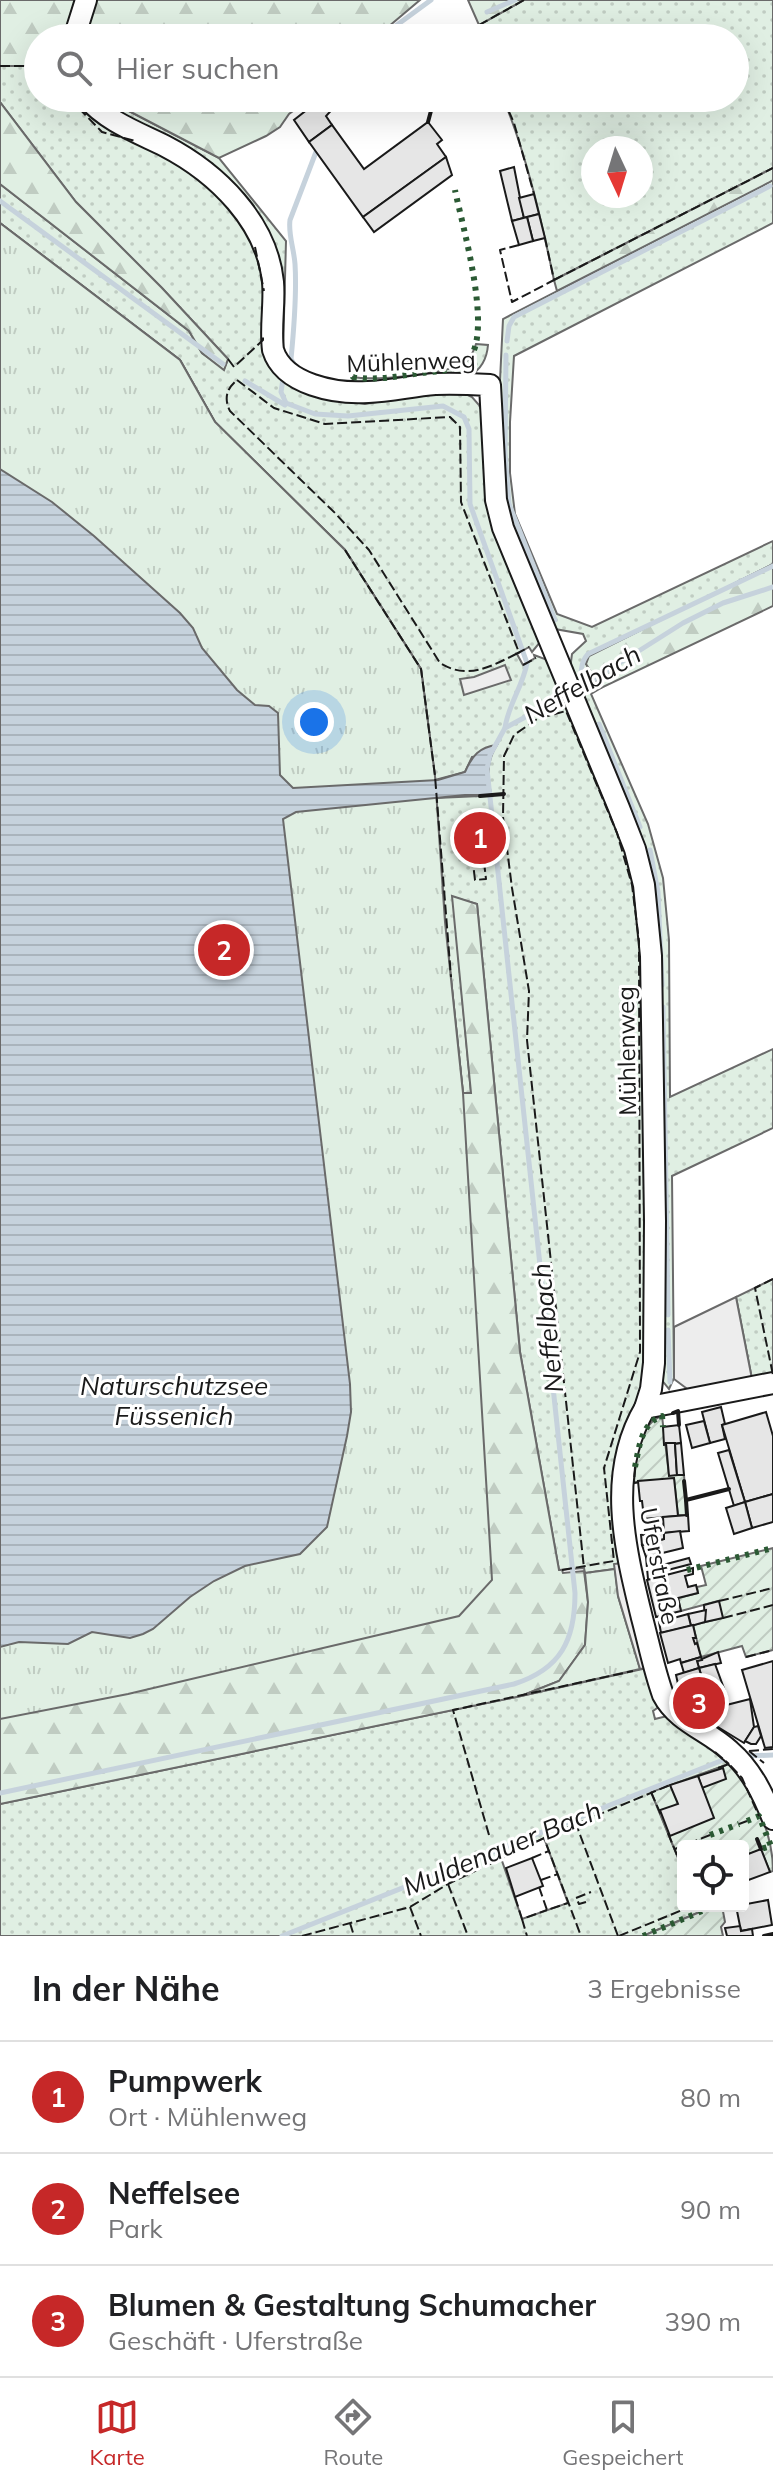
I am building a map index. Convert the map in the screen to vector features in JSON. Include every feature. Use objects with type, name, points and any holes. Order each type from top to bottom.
[{"type":"street","points":[[78,24],[86,0]]},
{"type":"street","name":"Mühlenweg","points":[[102,112],[194,163],[216,180],[244,213],[261,240],[270,265],[272,342],[276,359],[298,379],[349,392],[434,384],[490,385],[492,456],[499,514],[632,841],[648,915],[652,1000],[655,1309],[652,1379],[645,1408]]},
{"type":"street","points":[[645,1408],[773,1383]]},
{"type":"street","name":"Uferstraße","points":[[645,1408],[633,1433],[622,1474],[622,1516],[633,1582],[657,1676],[667,1702],[675,1712],[738,1758],[759,1788],[773,1819]]},
{"type":"green space","points":[[0,0],[420,0],[392,24],[24,24],[24,66],[0,66]]},
{"type":"green space","points":[[468,0],[524,0],[481,24]]},
{"type":"green space","points":[[524,0],[773,0],[773,168],[554,280],[526,165],[509,112],[749,112],[749,24],[481,24]]},
{"type":"green space","points":[[0,66],[24,66],[24,112],[131,112],[219,158],[286,241],[283,353],[295,369],[354,402],[365,404],[455,389],[472,397],[485,418],[541,641],[532,652],[529,647],[517,654],[523,665],[535,658],[534,655],[551,665],[575,714],[641,894],[649,1330],[622,1563],[615,1564],[615,1569],[585,1573],[584,1568],[559,1570],[520,1352],[477,904],[453,897],[471,1093],[463,1093],[436,798],[480,796],[490,755],[472,757],[465,772],[435,780],[421,669],[345,550],[215,422],[180,360],[0,223],[0,184],[189,331],[202,353],[224,369],[228,359],[76,202],[0,102]]},
{"type":"green space","points":[[0,102],[76,202],[228,359],[224,370],[202,353],[189,331],[0,184]]},
{"type":"green space","points":[[131,112],[292,112],[280,127],[266,136],[219,158]]},
{"type":"green space","points":[[773,168],[773,180],[768,183],[557,291],[554,280]]},
{"type":"green space","points":[[773,180],[773,223],[514,356],[510,473],[515,514],[557,614],[592,627],[773,541],[773,564],[589,656],[586,664],[601,688],[591,694],[648,824],[663,878],[669,940],[670,1097],[773,1049],[773,1128],[672,1176],[674,1378],[669,1389],[661,1379],[661,1335],[664,1330],[654,932],[570,669],[572,654],[586,641],[583,634],[555,629],[508,530],[497,442],[503,319]]},
{"type":"green space","points":[[0,223],[180,360],[215,422],[345,550],[421,669],[435,776],[445,922],[463,1093],[471,1093],[452,896],[477,904],[520,1352],[559,1570],[563,1573],[584,1571],[588,1602],[585,1645],[559,1681],[521,1696],[0,1804]]},
{"type":"green space","points":[[0,223],[180,360],[215,422],[345,550],[421,669],[435,776],[445,922],[463,1093],[492,1580],[459,1616],[128,1694],[0,1719]]},
{"type":"green space","points":[[476,344],[488,345],[486,355],[480,367],[468,376],[427,382],[353,382],[353,377],[412,375],[459,366],[467,361]]},
{"type":"green space","points":[[773,564],[773,606],[601,688],[586,664],[589,656]]},
{"type":"green space","points":[[773,1279],[773,1375],[752,1379],[736,1297]]},
{"type":"green space","points":[[662,1416],[669,1475],[684,1475],[687,1515],[678,1515],[674,1478],[634,1483],[639,1444],[648,1427]]},
{"type":"green space","points":[[773,1548],[773,1650],[746,1657],[742,1646],[701,1657],[693,1625],[722,1618],[718,1601],[681,1611],[678,1598],[698,1593],[697,1587],[706,1585],[701,1566]]},
{"type":"green space","points":[[615,1569],[618,1596],[640,1669],[521,1696],[559,1681],[585,1645],[588,1602],[585,1573]]},
{"type":"green space","points":[[647,1668],[660,1706],[653,1711],[655,1719],[667,1716],[729,1764],[652,1793],[677,1855],[677,1912],[700,1912],[643,1936],[0,1936],[0,1804]],"holes":[[[544,1838],[568,1903],[522,1919],[501,1858]]]},
{"type":"green space","points":[[729,1764],[746,1786],[760,1813],[770,1842],[773,1871],[770,1872],[761,1850],[749,1854],[749,1840],[677,1840],[677,1855],[651,1792]]},
{"type":"green space","points":[[700,1912],[723,1912],[723,1936],[643,1936]]},
{"type":"shaded area","points":[[505,665],[511,680],[464,695],[460,679]]},
{"type":"shaded area","points":[[736,1297],[752,1379],[690,1391],[674,1379],[674,1327]]},
{"type":"shaded area","points":[[622,1563],[647,1668],[640,1669],[618,1596],[614,1564]]},
{"type":"water","name":"Naturschutzsee Füssenich","points":[[0,469],[52,502],[94,536],[180,613],[193,628],[202,648],[237,690],[255,705],[269,706],[278,713],[280,775],[293,788],[438,780],[465,772],[477,753],[497,745],[489,769],[491,795],[296,812],[283,819],[350,1384],[351,1412],[327,1527],[300,1554],[245,1566],[214,1581],[143,1634],[130,1638],[92,1632],[68,1644],[19,1642],[0,1647]]},
{"type":"building","points":[[304,112],[330,112],[326,116],[332,125],[309,142],[294,120]]},
{"type":"building","points":[[428,122],[442,140],[437,144],[446,157],[363,217],[309,142],[332,125],[364,169]]},
{"type":"building","points":[[446,157],[452,175],[374,232],[363,217]]},
{"type":"building","points":[[514,167],[524,218],[512,221],[500,171]]},
{"type":"building","points":[[534,194],[539,214],[524,218],[519,198]]},
{"type":"building","points":[[539,214],[545,238],[533,241],[527,217]]},
{"type":"building","points":[[527,217],[533,241],[519,245],[512,221]]},
{"type":"building","points":[[721,1407],[725,1439],[710,1443],[702,1412]]},
{"type":"building","points":[[766,1412],[773,1436],[773,1494],[745,1502],[722,1425]]},
{"type":"building","points":[[704,1421],[710,1443],[692,1448],[686,1425]]},
{"type":"building","points":[[679,1425],[681,1443],[664,1445],[663,1427]]},
{"type":"building","points":[[666,1443],[675,1443],[677,1475],[669,1476]]},
{"type":"building","points":[[681,1443],[684,1475],[677,1475],[675,1444]]},
{"type":"building","points":[[729,1450],[745,1502],[734,1506],[718,1453]]},
{"type":"building","points":[[674,1478],[678,1516],[642,1519],[638,1481]]},
{"type":"building","points":[[773,1494],[773,1522],[752,1528],[745,1502]]},
{"type":"building","points":[[745,1502],[752,1528],[734,1534],[726,1508]]},
{"type":"building","points":[[688,1515],[689,1531],[664,1533],[663,1517]]},
{"type":"building","points":[[680,1531],[683,1548],[646,1557],[642,1545],[664,1539],[664,1533]]},
{"type":"building","points":[[664,1533],[664,1539],[642,1545],[641,1535]]},
{"type":"building","points":[[689,1558],[691,1564],[660,1572],[659,1566]]},
{"type":"building","points":[[693,1568],[693,1574],[685,1576],[688,1587],[696,1585],[698,1593],[678,1598],[681,1611],[656,1617],[647,1580]]},
{"type":"building","points":[[719,1601],[723,1618],[705,1622],[704,1605]]},
{"type":"building","points":[[706,1610],[705,1622],[691,1626],[688,1614]]},
{"type":"building","points":[[688,1614],[691,1626],[661,1633],[659,1622]]},
{"type":"building","points":[[693,1625],[696,1638],[693,1638],[701,1657],[668,1663],[660,1633]]},
{"type":"building","points":[[718,1652],[721,1663],[699,1668],[697,1661]]},
{"type":"building","points":[[701,1657],[702,1660],[697,1661],[699,1668],[684,1673],[681,1663]]},
{"type":"building","points":[[773,1661],[773,1747],[765,1748],[742,1670]]},
{"type":"building","points":[[715,1664],[727,1705],[712,1709],[699,1668]]},
{"type":"building","points":[[699,1668],[702,1678],[678,1684],[676,1675]]},
{"type":"building","points":[[702,1678],[707,1693],[686,1699],[682,1683]]},
{"type":"building","points":[[707,1693],[712,1709],[695,1713],[690,1698]]},
{"type":"building","points":[[750,1699],[754,1727],[744,1743],[695,1713]]},
{"type":"building","points":[[758,1726],[761,1736],[756,1744],[745,1741],[754,1727]]},
{"type":"building","points":[[723,1768],[726,1779],[702,1788],[698,1776]]},
{"type":"building","points":[[698,1776],[714,1818],[670,1836],[660,1810],[678,1804],[670,1785]]},
{"type":"building","points":[[761,1849],[770,1872],[749,1880],[749,1854]]},
{"type":"building","points":[[532,1858],[543,1886],[515,1897],[506,1868]]},
{"type":"building","points":[[768,1900],[772,1925],[741,1931],[737,1912],[749,1912],[749,1904]]},
{"type":"building","points":[[740,1926],[741,1931],[752,1929],[753,1936],[727,1936],[725,1928]]},
{"type":"waterway","points":[[398,24],[431,0]]},
{"type":"waterway","points":[[487,12],[515,0]]},
{"type":"waterway","points":[[294,364],[291,359],[296,276],[290,220],[316,152]]},
{"type":"waterway","points":[[507,341],[514,317],[770,186]]},
{"type":"waterway","points":[[0,201],[223,364]]},
{"type":"waterway","points":[[506,355],[505,452],[509,504],[555,620]]},
{"type":"waterway","points":[[283,379],[281,392],[286,403],[315,414],[348,416],[443,406],[464,417],[469,429],[470,504],[527,663],[505,728]]},
{"type":"waterway","points":[[245,381],[285,405]]},
{"type":"waterway","points":[[583,688],[582,666],[588,654],[773,566]]},
{"type":"waterway","name":"Neffelbach","points":[[577,690],[683,623],[723,603],[773,587]]},
{"type":"waterway","name":"Neffelbach","points":[[0,1793],[514,1684],[543,1670],[562,1650],[572,1625],[575,1593],[487,769],[490,755],[505,728],[568,694]]},
{"type":"waterway","points":[[599,724],[640,827]]},
{"type":"waterway","points":[[650,850],[658,892],[662,985]]},
{"type":"waterway","points":[[663,1007],[668,1315]]},
{"type":"waterway","points":[[668,1330],[670,1382]]},
{"type":"waterway","name":"Muldenauer Bach","points":[[746,1756],[773,1755]]},
{"type":"waterway","name":"Muldenauer Bach","points":[[282,1936],[728,1758]]},
{"type":"hedge","points":[[352,367],[353,377],[379,378],[446,370],[468,360],[475,346],[477,304],[455,190]]},
{"type":"hedge","points":[[635,1467],[649,1424],[662,1416],[663,1427]]},
{"type":"hedge","points":[[687,1570],[773,1548]]},
{"type":"hedge","points":[[747,1821],[759,1816],[771,1846],[761,1849]]},
{"type":"hedge","points":[[710,1835],[739,1824]]},
{"type":"hedge","points":[[643,1936],[700,1912]]},
{"type":"fence","points":[[481,24],[524,0]]},
{"type":"fence","points":[[0,66],[24,66]]},
{"type":"fence","points":[[83,112],[102,132],[135,141]]},
{"type":"fence","points":[[509,112],[534,194]]},
{"type":"fence","points":[[554,280],[773,168]]},
{"type":"fence","points":[[519,245],[500,250],[512,302],[554,280],[545,238]]},
{"type":"fence","points":[[255,247],[264,291]]},
{"type":"fence","points":[[228,359],[234,367],[263,340],[263,335]]},
{"type":"fence","points":[[237,380],[274,408],[325,424],[450,417],[460,427],[461,502],[518,650],[516,654],[478,670],[460,671],[440,663],[369,550],[230,411],[227,394],[237,380]]},
{"type":"fence","points":[[345,550],[421,669],[435,776],[451,977]]},
{"type":"fence","points":[[516,654],[529,647]]},
{"type":"fence","points":[[523,665],[536,658]]},
{"type":"fence","points":[[562,1570],[614,1561],[604,1468],[640,1352],[639,941],[632,885],[617,833],[566,711],[537,719],[514,735],[504,756],[503,817],[529,991],[527,1040],[584,1568]]},
{"type":"fence","points":[[484,862],[486,879],[475,880],[473,863],[484,862]]},
{"type":"fence","points":[[773,1279],[755,1288],[773,1375]]},
{"type":"fence","points":[[635,1467],[634,1483],[638,1482]]},
{"type":"fence","points":[[646,1557],[648,1579]]},
{"type":"fence","points":[[719,1601],[773,1588]]},
{"type":"fence","points":[[723,1618],[773,1605]]},
{"type":"fence","points":[[746,1657],[773,1650]]},
{"type":"fence","points":[[489,1835],[453,1710],[633,1671]]},
{"type":"fence","points":[[749,1751],[773,1749]]},
{"type":"fence","points":[[749,1751],[764,1763]]},
{"type":"fence","points":[[715,1752],[729,1764]]},
{"type":"fence","points":[[718,1768],[729,1764],[742,1778],[759,1816]]},
{"type":"fence","points":[[618,1936],[576,1824],[670,1785]]},
{"type":"fence","points":[[651,1792],[661,1815]]},
{"type":"fence","points":[[739,1824],[747,1821]]},
{"type":"fence","points":[[576,1824],[544,1838],[581,1936]]},
{"type":"fence","points":[[668,1833],[677,1855]]},
{"type":"fence","points":[[675,1849],[710,1835]]},
{"type":"fence","points":[[302,1936],[410,1907],[448,1884],[544,1838]]},
{"type":"fence","points":[[532,1858],[549,1851]]},
{"type":"fence","points":[[541,1880],[558,1874]]},
{"type":"fence","points":[[448,1884],[468,1936]]},
{"type":"fence","points":[[539,1887],[547,1910],[568,1903]]},
{"type":"fence","points":[[586,1902],[579,1904],[576,1898],[591,1892]]},
{"type":"fence","points":[[515,1897],[522,1919],[547,1910]]},
{"type":"fence","points":[[410,1907],[421,1936]]},
{"type":"fence","points":[[619,1936],[677,1912]]},
{"type":"fence","points":[[522,1919],[527,1936]]},
{"type":"fence","points":[[350,1923],[354,1936]]},
{"type":"wall","points":[[428,122],[431,112]]},
{"type":"wall","points":[[480,796],[504,794]]},
{"type":"wall","points":[[673,1413],[678,1411],[679,1425]]},
{"type":"wall","points":[[684,1481],[686,1500]]},
{"type":"wall","points":[[687,1515],[686,1500],[729,1489]]},
{"type":"wall","points":[[757,1839],[761,1849]]},
{"type":"wall","points":[[764,1936],[773,1934]]},
{"type":"place","name":"Pumpwerk","points":[[480,838]]},
{"type":"place","name":"Neffelsee","points":[[224,950]]},
{"type":"place","name":"Blumen & Gestaltung Schumacher","points":[[699,1703]]}]
